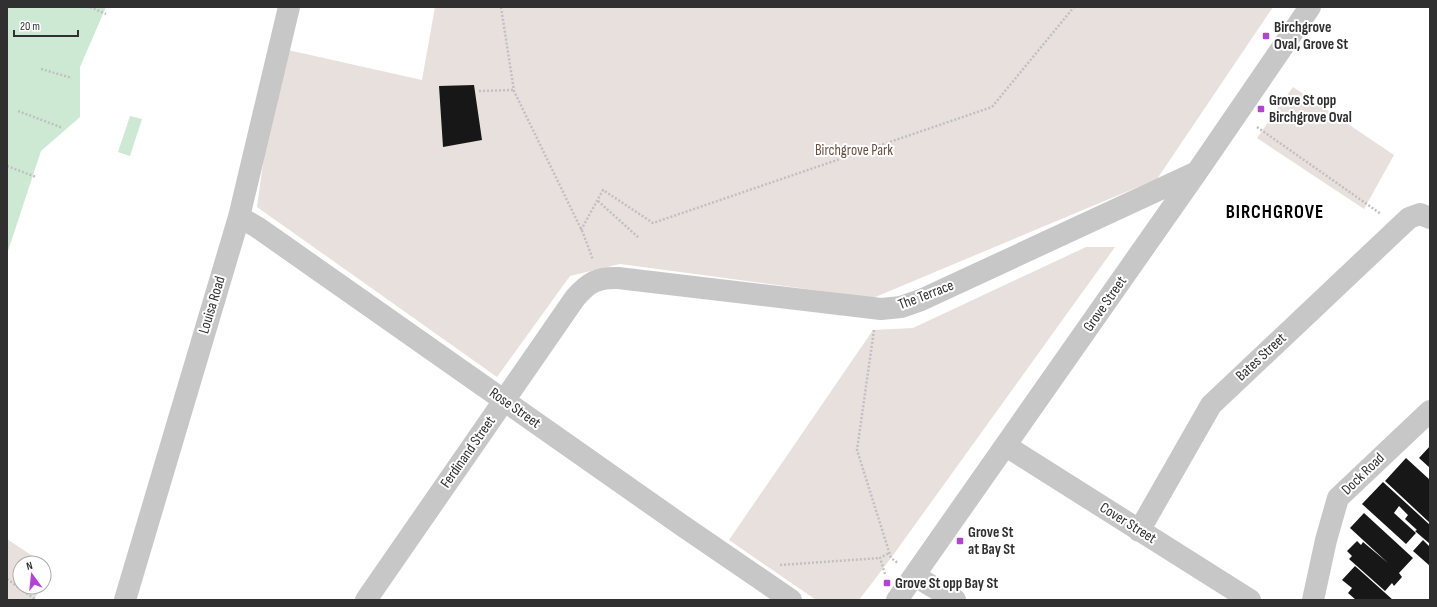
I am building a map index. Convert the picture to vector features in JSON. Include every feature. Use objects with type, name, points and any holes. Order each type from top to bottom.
[{"type":"street","name":"Louisa Road","points":[[125,600],[239,217],[289,7]]},
{"type":"street","name":"Grove Street","points":[[897,600],[1197,172],[1310,7]]},
{"type":"street","name":"The Terrace","points":[[593,283],[618,278],[881,309],[901,307],[921,300],[1197,172]]},
{"type":"street","name":"Bates Street","points":[[1140,531],[1211,405],[1409,218],[1425,216]]},
{"type":"street","name":"Rose Street","points":[[239,217],[257,227],[680,524],[791,600]]},
{"type":"street","name":"Ferdinand Street","points":[[366,600],[575,298],[593,283]]},
{"type":"street","name":"Dock Road","points":[[1313,600],[1326,540],[1338,498],[1430,411]]},
{"type":"street","name":"Cover Street","points":[[1006,446],[1250,600]]},
{"type":"street","points":[[915,576],[955,600]]},
{"type":"path","points":[[90,7],[106,14]]},
{"type":"path","points":[[501,7],[513,90],[581,230],[593,283]]},
{"type":"path","points":[[581,230],[603,190],[653,223],[992,107],[1074,7]]},
{"type":"path","points":[[41,69],[72,78]]},
{"type":"path","points":[[479,91],[513,90]]},
{"type":"path","points":[[18,111],[63,128]]},
{"type":"path","points":[[1257,127],[1330,180],[1399,227]]},
{"type":"path","points":[[7,166],[36,177]]},
{"type":"path","points":[[598,201],[639,238]]},
{"type":"path","points":[[881,309],[873,330],[857,450],[891,558],[915,576]]},
{"type":"path","points":[[776,566],[880,558],[889,553]]},
{"type":"path","points":[[880,558],[885,574]]},
{"type":"path","points":[[7,579],[36,600]]},
{"type":"green space","name":"Birchgrove Park","points":[[435,7],[1273,7],[1157,179],[873,298],[620,264],[570,276],[497,377],[257,207],[279,48],[422,80]]},
{"type":"green space","points":[[1293,87],[1394,155],[1364,209],[1257,138]]},
{"type":"green space","points":[[1086,247],[1115,247],[891,558],[859,600],[816,600],[729,540],[873,330],[913,328]]},
{"type":"green space","points":[[7,539],[31,555],[12,555],[12,595],[37,595],[34,600],[7,600]]},
{"type":"shaded area","points":[[7,7],[106,7],[80,67],[80,117],[41,151],[7,254]]},
{"type":"shaded area","points":[[130,116],[142,119],[130,156],[118,152]]},
{"type":"building","points":[[474,85],[482,140],[443,147],[439,86]]},
{"type":"building","points":[[1430,446],[1430,468],[1419,458]]},
{"type":"building","points":[[1406,458],[1430,480],[1430,523],[1385,481]]},
{"type":"building","points":[[1383,482],[1430,525],[1430,544],[1415,531],[1417,530],[1405,519],[1408,515],[1399,506],[1394,513],[1416,533],[1406,544],[1362,504]]},
{"type":"building","points":[[1364,513],[1413,558],[1399,573],[1402,577],[1394,586],[1392,583],[1385,591],[1349,559],[1352,556],[1347,551],[1357,541],[1361,545],[1363,542],[1388,563],[1350,528]]},
{"type":"building","points":[[1423,540],[1430,547],[1430,566],[1413,551]]},
{"type":"building","points":[[1355,566],[1393,600],[1356,600],[1348,593],[1352,588],[1342,580]]},
{"type":"place","name":"Birchgrove Oval, Grove St","points":[[1266,36]]},
{"type":"place","name":"Grove St opp Birchgrove Oval","points":[[1261,109]]},
{"type":"place","name":"Grove St at Bay St","points":[[960,541]]},
{"type":"place","name":"Grove St opp Bay St","points":[[887,583]]},
{"type":"district","name":"BIRCHGROVE","points":[[1275,212]]}]
